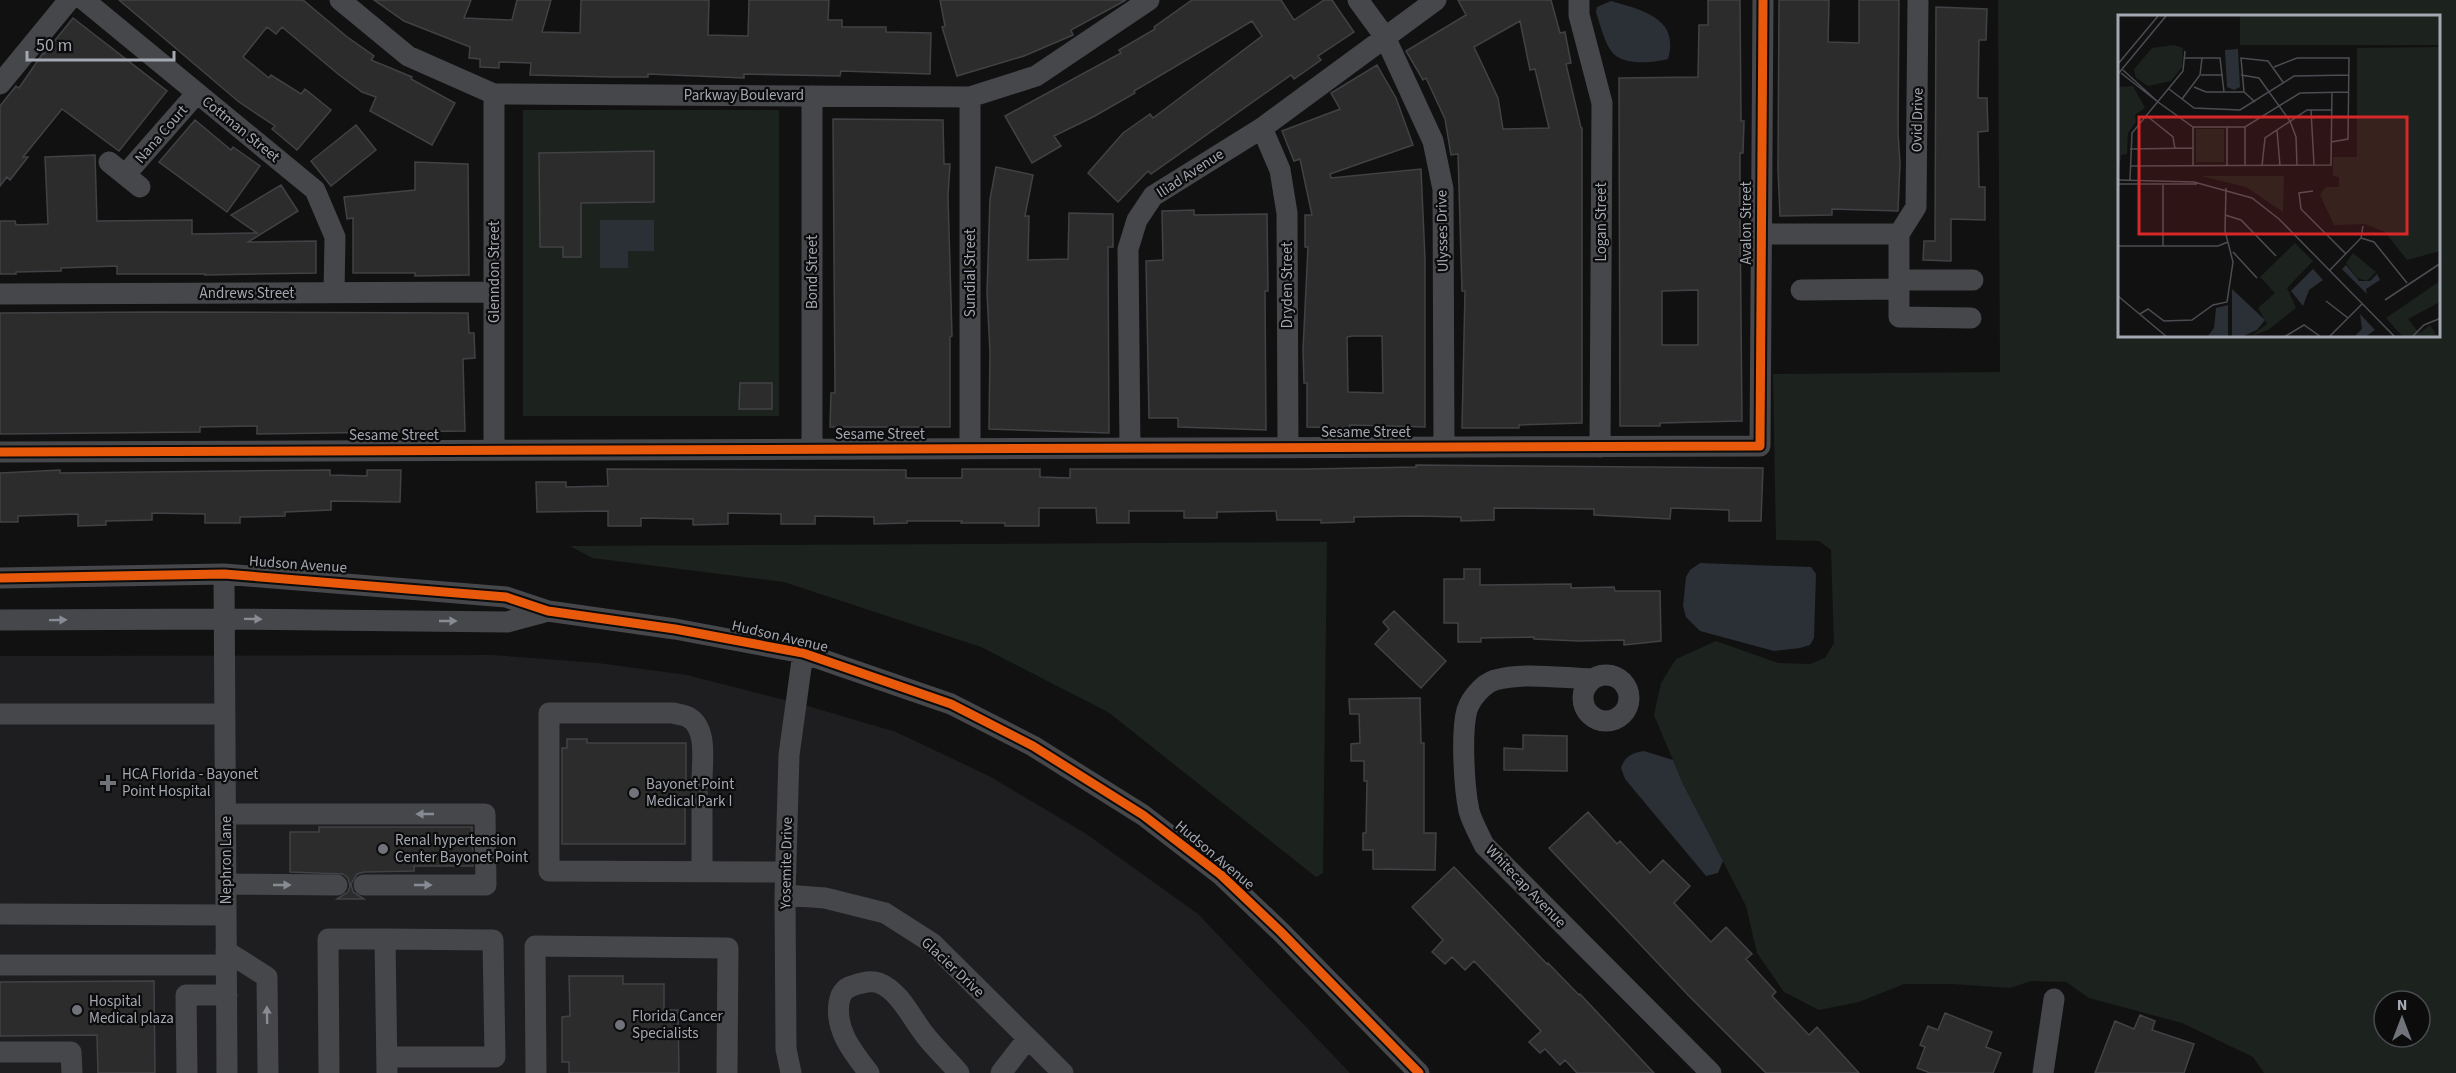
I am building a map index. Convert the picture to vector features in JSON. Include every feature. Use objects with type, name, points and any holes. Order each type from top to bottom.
[{"type":"street","points":[[0,84],[69,0]]},
{"type":"street","name":"Cottman Street","points":[[84,0],[315,190],[335,237],[334,293]]},
{"type":"street","name":"Parkway Boulevard","points":[[340,0],[408,56],[494,94],[970,97],[1036,76],[1149,0]]},
{"type":"street","name":"Ulysses Drive","points":[[1358,0],[1385,38],[1433,141],[1443,189],[1444,447]]},
{"type":"street","name":"Iliad Avenue","points":[[1130,448],[1128,249],[1137,220],[1153,196],[1262,128],[1436,0]]},
{"type":"street","name":"Logan Street","points":[[1579,0],[1579,15],[1602,103],[1600,447]]},
{"type":"street","name":"Avalon Street","points":[[1760,446],[1763,0]]},
{"type":"street","name":"Ovid Drive","points":[[1899,234],[1916,207],[1918,0]]},
{"type":"street","name":"Nana Court","points":[[125,175],[196,93]]},
{"type":"street","name":"Glenndon Street","points":[[494,94],[494,450]]},
{"type":"street","name":"Bond Street","points":[[812,449],[813,96]]},
{"type":"street","name":"Sundial Street","points":[[970,97],[970,448]]},
{"type":"street","name":"Dryden Street","points":[[1262,128],[1280,170],[1287,213],[1288,447]]},
{"type":"street","points":[[1761,234],[1899,234],[1899,317],[1971,318]]},
{"type":"street","points":[[1801,290],[1973,280]]},
{"type":"street","name":"Andrews Street","points":[[0,294],[494,292]]},
{"type":"street","name":"Sesame Street","points":[[0,452],[1760,446]]},
{"type":"street","name":"Hudson Avenue","points":[[0,578],[224,574],[345,582],[506,597],[548,611],[675,629],[803,653],[951,704],[1033,746],[1143,815],[1221,875],[1281,932],[1419,1073]]},
{"type":"street","name":"Nephron Lane","points":[[224,574],[227,1073]]},
{"type":"street","name":"Hudson Avenue","points":[[0,620],[225,619],[507,622],[548,611]]},
{"type":"street","name":"Yosemite Drive","points":[[791,1073],[786,1048],[785,895],[789,755],[803,653]]},
{"type":"street","name":"Whitecap Avenue","points":[[1592,679],[1514,677],[1493,681],[1481,688],[1470,702],[1466,721],[1465,778],[1470,813],[1484,845],[1711,1073]]},
{"type":"street","points":[[702,780],[698,727],[687,717],[673,713],[549,713],[549,871],[786,872]]},
{"type":"street","points":[[0,714],[225,714]]},
{"type":"street","points":[[702,806],[702,872]]},
{"type":"street","points":[[226,814],[485,814],[486,885],[364,885]]},
{"type":"street","points":[[226,884],[338,885]]},
{"type":"street","name":"Glacier Drive","points":[[785,895],[825,898],[885,913],[932,943],[1063,1073]]},
{"type":"street","points":[[0,914],[226,915]]},
{"type":"street","points":[[329,1073],[328,939],[385,939],[493,940],[495,1057],[387,1065],[385,939]]},
{"type":"street","points":[[536,1073],[535,946],[728,948],[728,1073]]},
{"type":"street","points":[[0,965],[226,958],[267,977],[268,1073]]},
{"type":"street","points":[[869,1073],[851,1050],[842,1032],[837,1012],[840,997],[848,987],[864,982],[879,983],[890,990],[925,1036],[959,1073]]},
{"type":"street","points":[[187,1073],[186,995],[226,995]]},
{"type":"street","points":[[2043,1073],[2054,999]]},
{"type":"street","points":[[1001,1073],[1028,1038]]},
{"type":"street","points":[[0,1052],[72,1052],[72,1073]]},
{"type":"shaded area","points":[[1998,0],[2456,0],[2456,1073],[2264,1073],[2253,1057],[2182,1023],[2089,998],[2066,982],[2031,981],[2010,988],[1952,984],[1904,984],[1859,1002],[1819,1010],[1784,992],[1757,953],[1746,906],[1683,784],[1654,715],[1661,683],[1676,659],[1716,641],[1778,663],[1810,664],[1825,658],[1834,643],[1831,550],[1819,541],[1776,540],[1773,374],[2000,372]]},
{"type":"shaded area","points":[[1611,1],[1646,12],[1663,25],[1669,34],[1668,59],[1654,62],[1623,60],[1612,52],[1604,38],[1596,12],[1597,7]]},
{"type":"shaded area","points":[[523,110],[779,110],[779,416],[523,416]]},
{"type":"shaded area","points":[[600,220],[654,220],[654,251],[628,251],[628,268],[600,268]]},
{"type":"shaded area","points":[[1327,542],[1323,873],[1316,877],[1108,712],[981,647],[784,582],[592,558],[570,546]]},
{"type":"shaded area","points":[[1700,563],[1811,567],[1816,574],[1814,638],[1810,645],[1774,651],[1700,631],[1686,617],[1683,606],[1686,577],[1690,570]]},
{"type":"shaded area","points":[[492,655],[598,663],[687,675],[808,706],[896,732],[989,776],[1085,833],[1198,914],[1350,1073],[0,1073],[0,656]]},
{"type":"shaded area","points":[[1644,751],[1673,760],[1723,861],[1718,873],[1706,876],[1625,779],[1621,768],[1627,758]]},
{"type":"building","points":[[119,0],[303,0],[374,56],[371,60],[412,77],[411,79],[455,103],[432,145],[370,111],[376,97],[362,92],[282,27],[276,34],[267,27],[243,57],[269,78],[271,75],[301,94],[305,89],[331,110],[297,150],[272,129],[275,126],[239,102]]},
{"type":"building","points":[[374,0],[471,0],[464,18],[512,20],[517,0],[551,0],[542,32],[580,33],[581,0],[709,0],[708,35],[748,36],[749,0],[829,0],[828,20],[842,20],[842,27],[886,27],[886,32],[931,33],[930,74],[841,71],[840,76],[744,74],[744,78],[648,74],[648,77],[530,75],[531,63],[499,62],[499,68],[480,67],[480,59],[469,58],[470,47],[404,21]]},
{"type":"building","points":[[940,0],[1126,0],[1071,30],[1073,35],[1024,56],[957,76],[942,27],[945,26]]},
{"type":"building","points":[[1192,0],[1281,0],[1294,20],[1324,0],[1332,0],[1354,32],[1318,56],[1321,60],[1294,79],[1291,75],[1151,174],[1148,171],[1118,202],[1088,173],[1123,133],[1150,114],[1153,118],[1262,36],[1252,21],[1134,91],[1135,93],[1054,136],[1061,146],[1032,163],[1005,116],[1121,53],[1119,50],[1155,29],[1154,27]]},
{"type":"building","points":[[1458,0],[1551,0],[1560,33],[1565,32],[1571,63],[1566,64],[1582,128],[1582,423],[1519,425],[1519,428],[1462,428],[1465,291],[1462,291],[1458,154],[1451,155],[1445,119],[1426,78],[1423,80],[1406,51],[1466,15]],"holes":[[[1520,21],[1530,70],[1535,69],[1549,128],[1503,129],[1498,98],[1474,47]]]},
{"type":"building","points":[[1708,0],[1740,0],[1741,121],[1744,121],[1743,153],[1740,153],[1742,421],[1620,426],[1619,78],[1698,77],[1699,25],[1708,25]],"holes":[[[1698,290],[1698,345],[1662,345],[1662,291]]]},
{"type":"building","points":[[1779,0],[1829,0],[1828,42],[1859,43],[1859,0],[1899,0],[1898,211],[1832,209],[1832,215],[1780,216]]},
{"type":"building","points":[[1936,7],[1987,9],[1986,40],[1979,40],[1978,98],[1987,98],[1988,131],[1978,132],[1979,187],[1985,187],[1985,220],[1951,219],[1951,261],[1923,260],[1924,241],[1935,241]]},
{"type":"building","points":[[73,18],[167,91],[119,151],[62,109],[23,157],[28,157],[10,180],[7,177],[0,186],[0,106],[16,86],[19,88],[43,53]]},
{"type":"building","points":[[1377,65],[1396,98],[1413,145],[1330,174],[1331,178],[1421,169],[1425,259],[1425,427],[1350,425],[1350,428],[1307,427],[1307,383],[1304,383],[1303,350],[1308,247],[1305,247],[1305,215],[1312,215],[1300,159],[1294,161],[1282,131],[1340,109],[1331,93]],"holes":[[[1382,336],[1383,393],[1348,392],[1347,337]]]},
{"type":"building","points":[[833,119],[943,120],[944,164],[950,164],[948,196],[952,336],[950,337],[950,427],[830,427],[831,393],[835,393]]},
{"type":"building","points":[[195,120],[231,150],[233,147],[260,166],[227,212],[159,162]]},
{"type":"building","points":[[356,125],[376,150],[331,186],[311,161]]},
{"type":"building","points":[[654,151],[654,202],[581,203],[581,257],[563,257],[563,247],[540,247],[539,153]]},
{"type":"building","points":[[95,155],[97,221],[192,220],[192,234],[257,233],[231,215],[281,185],[298,211],[248,242],[316,241],[316,273],[117,274],[117,266],[61,268],[61,271],[0,274],[0,221],[15,221],[16,225],[48,224],[45,157]]},
{"type":"building","points":[[415,162],[468,164],[469,275],[415,276],[415,273],[353,273],[353,218],[347,219],[344,197],[415,190]]},
{"type":"building","points":[[996,167],[1033,175],[1025,216],[1029,216],[1028,260],[1068,259],[1069,213],[1113,214],[1113,247],[1108,247],[1109,433],[989,429],[990,352],[987,293],[990,199]]},
{"type":"building","points":[[1194,210],[1194,215],[1267,214],[1266,430],[1178,427],[1178,418],[1149,418],[1146,261],[1163,260],[1162,211]]},
{"type":"building","points":[[0,313],[468,313],[469,333],[474,333],[475,358],[463,359],[465,431],[257,434],[257,426],[200,427],[200,432],[0,434]]},
{"type":"building","points":[[740,383],[772,383],[772,409],[739,409]]},
{"type":"building","points":[[1416,465],[1763,468],[1761,521],[1729,521],[1729,510],[1671,508],[1670,519],[1594,515],[1594,509],[1494,508],[1494,520],[1461,521],[1461,517],[1415,516],[1354,517],[1354,522],[1321,523],[1321,520],[1277,520],[1276,511],[1217,512],[1217,518],[1184,518],[1184,511],[1129,511],[1129,523],[1097,523],[1096,508],[1039,508],[1039,526],[961,523],[962,521],[907,521],[907,523],[874,524],[874,517],[815,516],[815,524],[781,524],[781,514],[728,513],[728,524],[693,525],[693,519],[641,518],[641,526],[608,526],[608,511],[537,512],[536,482],[566,482],[566,487],[608,486],[607,469],[906,470],[906,478],[962,478],[962,469],[1040,469],[1040,477],[1070,478],[1070,469],[1308,469],[1416,467]]},
{"type":"building","points":[[60,470],[60,473],[330,470],[330,475],[367,476],[367,470],[401,470],[400,502],[331,501],[331,510],[285,512],[285,516],[240,517],[240,523],[205,523],[205,514],[152,513],[152,520],[106,521],[106,525],[78,526],[78,514],[18,516],[18,522],[0,522],[0,473]]},
{"type":"building","points":[[1464,569],[1480,569],[1480,585],[1571,584],[1571,588],[1614,587],[1615,591],[1660,591],[1661,641],[1624,645],[1624,640],[1579,641],[1534,639],[1534,637],[1481,638],[1481,642],[1458,642],[1458,623],[1444,623],[1444,579],[1464,579]]},
{"type":"building","points":[[1394,611],[1446,661],[1421,688],[1375,644],[1389,629],[1383,622]]},
{"type":"building","points":[[1420,698],[1421,743],[1424,743],[1424,833],[1436,833],[1435,870],[1373,869],[1373,850],[1363,850],[1363,833],[1366,833],[1367,781],[1364,781],[1364,761],[1351,761],[1351,744],[1360,743],[1359,714],[1350,714],[1349,699]]},
{"type":"building","points":[[1523,735],[1567,736],[1567,771],[1504,770],[1504,748],[1523,749]]},
{"type":"building","name":"Bayonet Point Medical Park I","points":[[567,739],[587,739],[587,743],[686,743],[686,780],[689,780],[695,790],[707,792],[707,794],[696,795],[691,799],[689,806],[685,806],[685,844],[562,844],[562,748],[567,748]]},
{"type":"building","points":[[1588,812],[1617,844],[1620,841],[1650,873],[1663,860],[1690,886],[1674,903],[1711,942],[1726,927],[1752,954],[1746,959],[1776,992],[1772,996],[1809,1035],[1817,1027],[1859,1073],[1766,1073],[1688,995],[1549,848]]},
{"type":"building","name":"Renal hypertension Center Bayonet Point","points":[[319,827],[472,827],[473,866],[414,866],[414,871],[364,872],[357,874],[351,884],[353,892],[364,899],[337,899],[348,892],[350,886],[348,878],[343,874],[290,872],[290,832],[319,832]]},
{"type":"building","points":[[1454,867],[1547,964],[1580,994],[1654,1073],[1577,1073],[1565,1060],[1560,1065],[1545,1049],[1540,1053],[1529,1042],[1541,1031],[1474,961],[1465,970],[1452,957],[1445,964],[1432,952],[1443,940],[1412,907]]},
{"type":"building","name":"Florida Cancer Specialists","points":[[569,976],[623,976],[623,984],[664,984],[664,1010],[678,1010],[679,1073],[569,1073],[569,1062],[562,1062],[562,1017],[570,1016]]},
{"type":"building","name":"Hospital Medical plaza","points":[[154,981],[155,1073],[98,1073],[97,1035],[0,1036],[0,982]]},
{"type":"building","points":[[1945,1013],[1992,1032],[1986,1047],[2001,1053],[1993,1073],[1930,1073],[1917,1068],[1925,1047],[1920,1045],[1928,1026],[1938,1030]]},
{"type":"building","points":[[2140,1015],[2155,1021],[2152,1030],[2194,1044],[2184,1073],[2095,1073],[2115,1021],[2134,1029]]},
{"type":"cycle path","points":[[0,452],[1760,446],[1763,0]]},
{"type":"cycle path","points":[[0,578],[224,574],[506,597],[548,611],[675,629],[803,653],[951,704],[1033,746],[1143,815],[1221,875],[1281,932],[1419,1073]]},
{"type":"place","name":"HCA Florida - Bayonet Point Hospital","points":[[108,783]]},
{"type":"place","name":"Bayonet Point Medical Park I","points":[[634,793]]},
{"type":"place","name":"Renal hypertension Center Bayonet Point","points":[[383,849]]},
{"type":"place","name":"Hospital Medical plaza","points":[[77,1010]]},
{"type":"place","name":"Florida Cancer Specialists","points":[[620,1025]]}]
